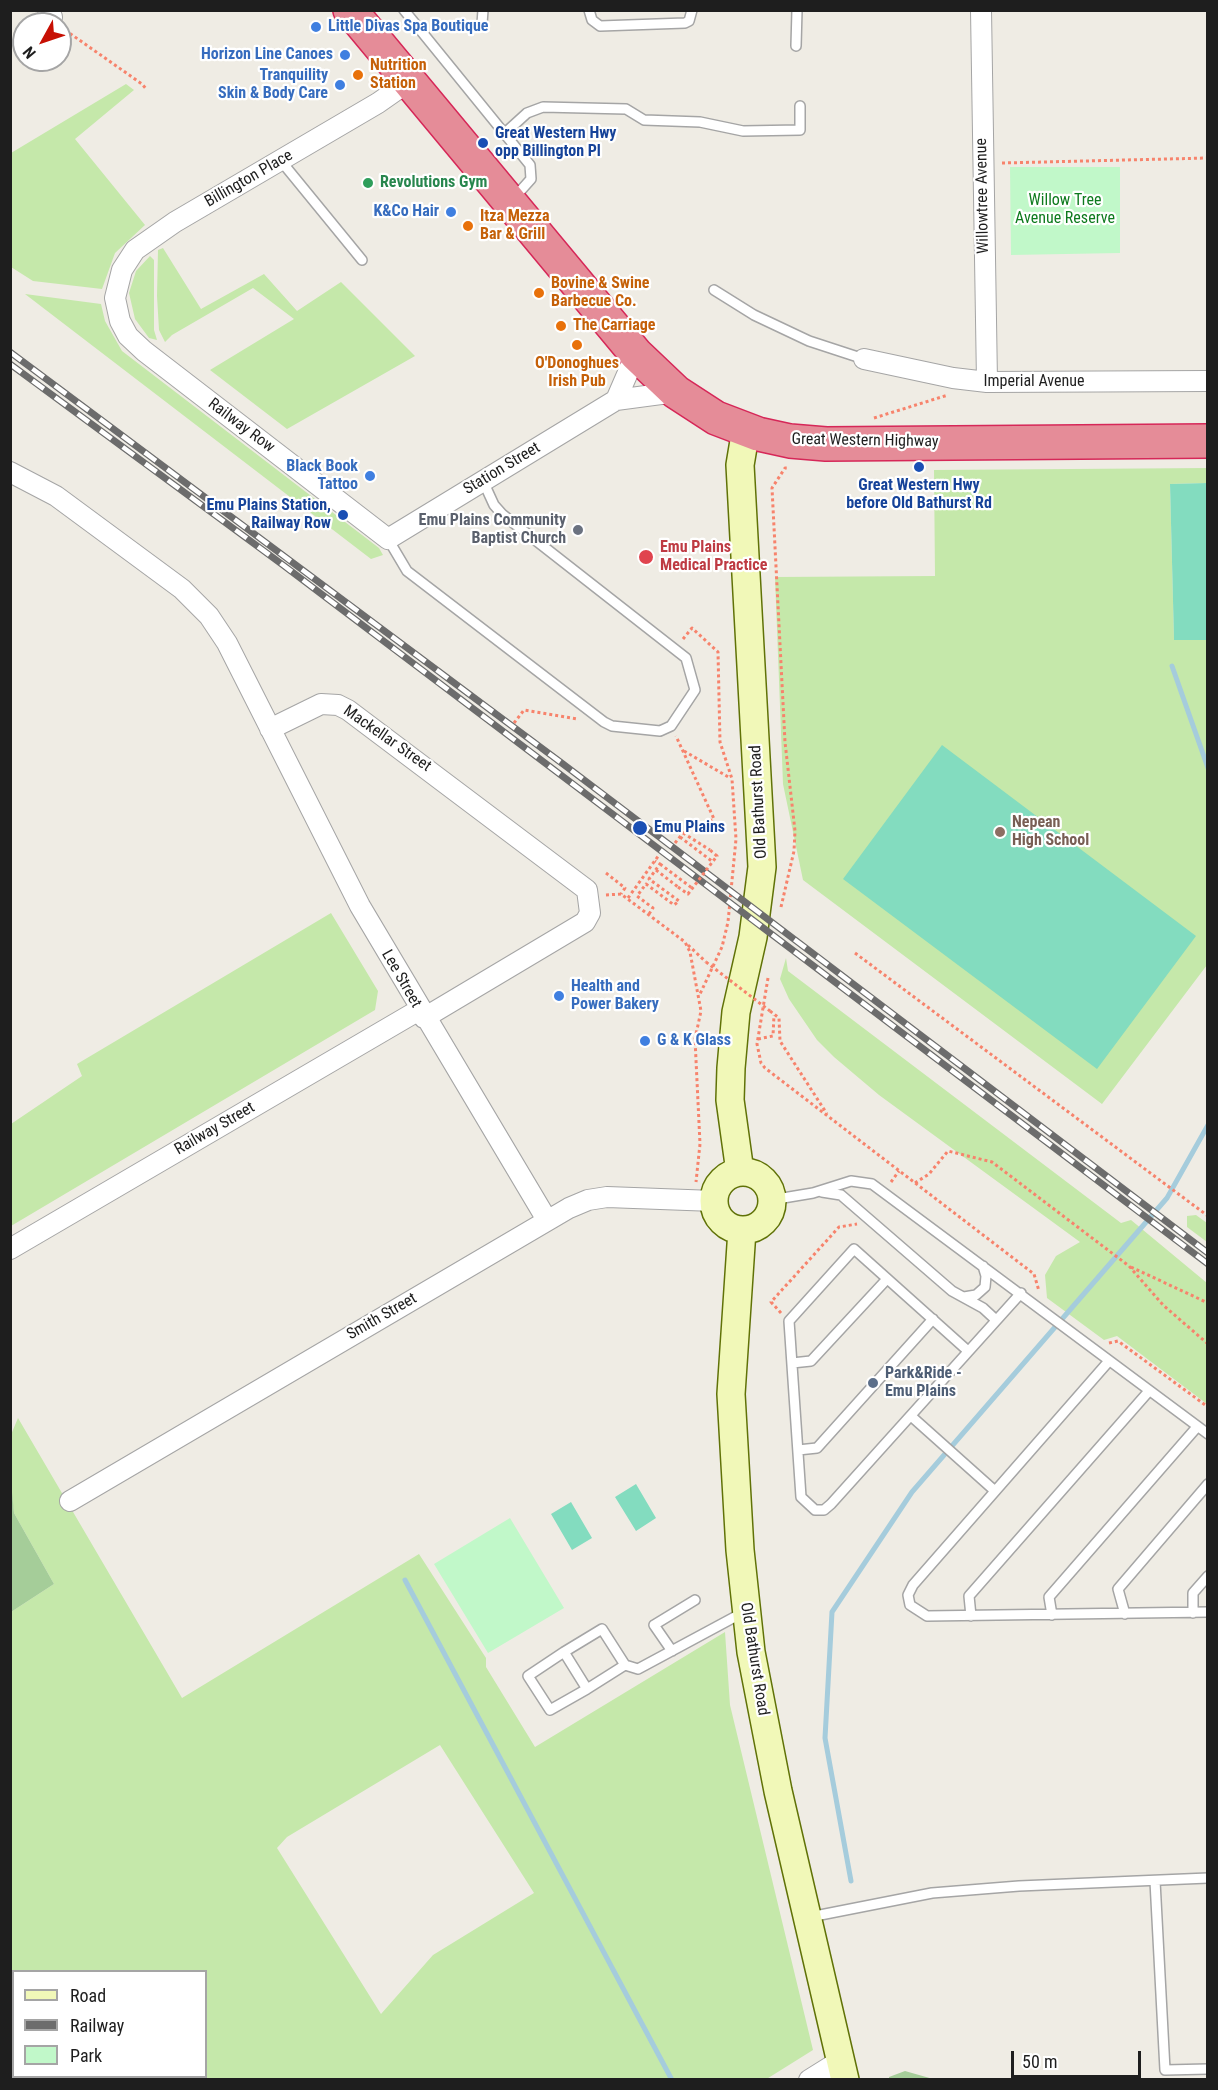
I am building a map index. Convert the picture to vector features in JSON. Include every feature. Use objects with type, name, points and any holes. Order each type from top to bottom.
[{"type":"highway","name":"Great Western Highway","points":[[350,10],[636,354],[676,392],[716,418],[790,441],[826,444],[1208,441]]},
{"type":"main road","name":"Old Bathurst Road","points":[[740,1172],[730,1100],[731,1068],[736,1012],[753,936],[762,867],[740,465],[746,429]]},
{"type":"main road","points":[[740,1172],[748,1172],[762,1179],[767,1185],[771,1200],[766,1218],[751,1228],[742,1230],[734,1228],[720,1218],[704,1201],[724,1178],[740,1172]]},
{"type":"main road","name":"Old Bathurst Road","points":[[742,1230],[731,1394],[746,1611],[758,1694],[843,2070]]},
{"type":"street","name":"Willowtree Avenue","points":[[981,10],[987,382]]},
{"type":"street","name":"Billington Place","points":[[115,298],[122,270],[135,250],[175,222],[281,161],[408,82]]},
{"type":"street","name":"Railway Row","points":[[115,298],[123,328],[144,351],[388,539]]},
{"type":"street","points":[[616,400],[636,354]]},
{"type":"street","name":"Imperial Avenue","points":[[864,359],[953,378],[987,382],[1208,381]]},
{"type":"street","name":"Station Street","points":[[388,539],[616,400],[676,392]]},
{"type":"street","points":[[10,472],[56,496],[196,602],[227,643],[270,729]]},
{"type":"street","name":"Mackellar Street","points":[[270,729],[321,704],[338,705],[348,710],[587,890],[590,913],[585,922],[422,1014]]},
{"type":"street","name":"Lee Street","points":[[270,729],[341,872],[422,1014],[547,1220]]},
{"type":"street","name":"Railway Street","points":[[10,1249],[422,1014]]},
{"type":"street","name":"Smith Street","points":[[69,1501],[547,1220],[588,1200],[607,1197],[704,1201]]},
{"type":"street","points":[[809,2079],[843,2070]]},
{"type":"lane","points":[[404,10],[506,133],[532,169],[529,183],[509,203]]},
{"type":"lane","points":[[482,24],[483,10]]},
{"type":"lane","points":[[589,10],[592,20],[600,26],[685,23],[689,21],[692,10]]},
{"type":"lane","points":[[796,46],[797,10]]},
{"type":"lane","points":[[506,133],[527,113],[543,107],[622,109],[644,120],[700,122],[743,130],[800,130],[800,106]]},
{"type":"lane","points":[[281,161],[362,260]]},
{"type":"lane","points":[[714,290],[754,315],[791,332],[864,359]]},
{"type":"lane","points":[[388,539],[407,572],[604,722],[612,726],[660,731],[671,726],[695,690],[688,661],[675,648],[499,511],[483,481]]},
{"type":"lane","points":[[813,1193],[851,1181],[872,1184],[1021,1293],[1042,1304],[1109,1361],[1208,1434]]},
{"type":"lane","points":[[771,1200],[813,1193],[834,1192],[841,1195],[961,1297],[983,1308],[996,1320]]},
{"type":"lane","points":[[968,1351],[854,1250],[789,1321],[801,1497],[815,1510],[824,1510],[1021,1293]]},
{"type":"lane","points":[[961,1297],[976,1295],[985,1287],[987,1276],[982,1264]]},
{"type":"lane","points":[[792,1363],[811,1361],[887,1279]]},
{"type":"lane","points":[[798,1450],[817,1448],[933,1319]]},
{"type":"lane","points":[[1109,1361],[913,1585],[908,1595],[910,1605],[927,1616],[1208,1612]]},
{"type":"lane","points":[[971,1616],[969,1596],[1149,1391]]},
{"type":"lane","points":[[911,1416],[995,1491]]},
{"type":"lane","points":[[1052,1615],[1050,1597],[1197,1427]]},
{"type":"lane","points":[[1125,1614],[1118,1589],[1208,1484]]},
{"type":"lane","points":[[1193,1613],[1193,1593],[1208,1576]]},
{"type":"lane","points":[[672,1651],[654,1625],[695,1600]]},
{"type":"lane","points":[[625,1665],[550,1710],[528,1676],[602,1629],[625,1665],[638,1668],[746,1611]]},
{"type":"lane","points":[[564,1652],[587,1689]]},
{"type":"lane","points":[[808,1917],[876,1902],[932,1893],[1019,1886],[1208,1878]]},
{"type":"lane","points":[[1155,1881],[1165,2070],[1208,2069]]},
{"type":"path","points":[[72,31],[147,90]]},
{"type":"path","points":[[982,164],[1208,158]]},
{"type":"path","points":[[868,419],[944,398],[951,390]]},
{"type":"path","points":[[779,918],[795,831],[785,742],[772,488],[785,468]]},
{"type":"path","points":[[675,648],[692,628],[718,652],[720,741],[732,779],[736,838],[728,922],[722,947],[700,994]]},
{"type":"path","points":[[514,723],[524,710],[579,719]]},
{"type":"path","points":[[671,726],[714,819],[683,833],[675,843]]},
{"type":"path","points":[[684,750],[732,779]]},
{"type":"path","points":[[656,870],[688,894],[713,862],[717,856],[683,833]]},
{"type":"path","points":[[680,837],[713,862]]},
{"type":"path","points":[[628,898],[659,855]]},
{"type":"path","points":[[655,861],[692,888]]},
{"type":"path","points":[[649,914],[653,908],[637,896],[646,885],[674,905],[679,901],[649,879],[660,864]]},
{"type":"path","points":[[606,873],[626,888],[621,894]]},
{"type":"path","points":[[606,895],[621,894],[628,898],[779,1018],[780,1041],[826,1108],[828,1116]]},
{"type":"path","points":[[685,942],[690,952],[700,994],[701,1011],[696,1039],[704,1201]]},
{"type":"path","points":[[855,953],[1208,1216]]},
{"type":"path","points":[[769,973],[758,1039],[761,1063],[765,1068],[1034,1274],[1042,1304]]},
{"type":"path","points":[[758,1039],[773,1036],[774,1015]]},
{"type":"path","points":[[915,1183],[929,1174],[948,1151],[992,1162],[1129,1266],[1163,1305],[1208,1344]]},
{"type":"path","points":[[789,1321],[771,1302],[839,1227],[856,1225],[865,1215]]},
{"type":"path","points":[[1129,1266],[1208,1303]]},
{"type":"path","points":[[1104,1345],[1118,1341],[1208,1407]]},
{"type":"green space","points":[[126,84],[134,90],[75,139],[145,225],[115,253],[102,289],[33,281],[11,267],[11,153]]},
{"type":"green space","name":"Willow Tree Avenue Reserve","points":[[1010,167],[1120,167],[1120,253],[1011,255]]},
{"type":"green space","points":[[163,248],[201,309],[264,274],[297,311],[341,282],[415,356],[287,429],[210,370],[294,319],[253,288],[172,335],[165,342],[159,330],[157,296],[158,250]]},
{"type":"green space","points":[[150,256],[154,260],[154,330],[157,340],[149,338],[135,319],[129,293],[136,271]]},
{"type":"green space","points":[[25,294],[101,304],[105,321],[122,351],[379,548],[383,555],[371,559]]},
{"type":"green space","name":"Nepean High School","points":[[1207,468],[1207,483],[1170,484],[1174,640],[1207,640],[1207,965],[1102,1104],[803,880],[783,784],[775,577],[935,576],[934,470]]},
{"type":"green space","points":[[1207,483],[1207,640],[1174,640],[1170,484]]},
{"type":"green space","points":[[942,745],[1196,936],[1097,1069],[843,879]]},
{"type":"green space","points":[[331,913],[378,991],[375,1010],[11,1226],[11,1124],[82,1076],[77,1064]]},
{"type":"green space","points":[[786,958],[788,971],[1121,1223],[1131,1220],[1207,1283],[1207,1404],[1117,1336],[1104,1340],[1047,1298],[1045,1275],[1056,1256],[1080,1242],[879,1095],[834,1057],[817,1040],[789,999],[780,979]]},
{"type":"green space","points":[[1196,1215],[1207,1223],[1207,1242],[1187,1227],[1187,1216]]},
{"type":"green space","points":[[18,1418],[182,1698],[419,1554],[486,1658],[486,1667],[535,1747],[725,1632],[730,1705],[813,2050],[765,2080],[11,2080],[11,1612],[54,1584],[14,1513],[10,1482],[10,1437]],"holes":[[[440,1745],[534,1893],[433,1955],[381,2014],[277,1848],[287,1837]]]},
{"type":"green space","points":[[11,1482],[14,1513],[54,1584],[11,1612]]},
{"type":"green space","points":[[636,1484],[656,1518],[636,1531],[615,1497]]},
{"type":"green space","points":[[571,1502],[592,1538],[572,1550],[551,1514]]},
{"type":"green space","points":[[510,1518],[564,1608],[488,1653],[434,1564]]},
{"type":"green space","points":[[905,2071],[933,2079],[889,2079]]},
{"type":"waterway","points":[[1172,666],[1208,768]]},
{"type":"waterway","points":[[851,1881],[825,1738],[832,1612],[912,1492],[1167,1198],[1208,1125]]},
{"type":"waterway","points":[[405,1580],[672,2080]]},
{"type":"railway","points":[[10,352],[563,764],[1208,1253]]},
{"type":"railway","points":[[10,364],[283,565],[1208,1264]]},
{"type":"place","name":"Little Divas Spa Boutique","points":[[316,27]]},
{"type":"place","name":"Horizon Line Canoes","points":[[345,55]]},
{"type":"place","name":"Nutrition Station","points":[[358,75]]},
{"type":"place","name":"Tranquility Skin & Body Care","points":[[340,85]]},
{"type":"place","name":"Great Western Hwy opp Billington Pl","points":[[483,143]]},
{"type":"place","name":"Revolutions Gym","points":[[368,183]]},
{"type":"place","name":"K&Co Hair","points":[[451,212]]},
{"type":"place","name":"Itza Mezza Bar & Grill","points":[[468,226]]},
{"type":"place","name":"Bovine & Swine Barbecue Co.","points":[[539,293]]},
{"type":"place","name":"The Carriage","points":[[561,326]]},
{"type":"place","name":"O'Donoghues Irish Pub","points":[[577,345]]},
{"type":"place","name":"Great Western Hwy before Old Bathurst Rd","points":[[919,467]]},
{"type":"place","name":"Black Book Tattoo","points":[[370,476]]},
{"type":"place","name":"Emu Plains Station, Railway Row","points":[[343,515]]},
{"type":"place","name":"Emu Plains Community Baptist Church","points":[[578,530]]},
{"type":"place","name":"Emu Plains Medical Practice","points":[[646,557]]},
{"type":"place","name":"Emu Plains","points":[[640,828]]},
{"type":"place","name":"Nepean High School","points":[[1000,832]]},
{"type":"place","name":"Health and Power Bakery","points":[[559,996]]},
{"type":"place","name":"G & K Glass","points":[[645,1041]]},
{"type":"place","name":"Park&Ride - Emu Plains","points":[[873,1383]]}]
